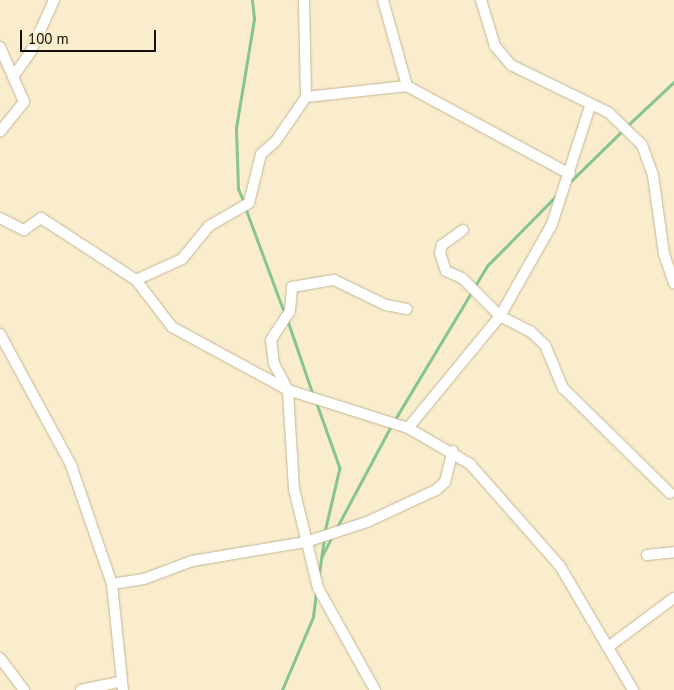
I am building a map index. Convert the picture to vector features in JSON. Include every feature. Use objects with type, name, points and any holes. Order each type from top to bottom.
[{"type":"street","points":[[12,77],[31,51],[54,0]]},
{"type":"street","points":[[136,280],[182,259],[209,226],[249,203],[261,154],[275,142],[306,97],[304,0]]},
{"type":"street","points":[[383,0],[408,86]]},
{"type":"street","points":[[481,0],[501,56],[590,106],[620,120],[642,145],[653,175],[664,254],[674,283]]},
{"type":"street","points":[[0,47],[24,102],[0,132]]},
{"type":"street","points":[[306,97],[408,86],[570,174]]},
{"type":"street","points":[[408,428],[500,316],[552,224],[570,174],[590,106]]},
{"type":"street","points":[[0,218],[24,230],[41,218],[136,280],[172,327],[288,390],[408,428],[453,451],[470,464],[560,566],[633,690]]},
{"type":"street","points":[[463,230],[442,245],[440,253],[446,271],[462,278],[500,316],[530,331],[545,345],[563,388],[670,493]]},
{"type":"street","points":[[375,690],[318,588],[294,489],[288,390],[274,364],[271,340],[290,311],[292,287],[334,280],[386,305],[407,309]]},
{"type":"street","points":[[0,334],[71,465],[112,584],[121,686],[81,690]]},
{"type":"street","points":[[112,584],[144,579],[192,561],[306,542],[367,522],[436,490],[444,482],[453,451]]},
{"type":"street","points":[[647,555],[674,552]]},
{"type":"street","points":[[608,648],[674,598]]},
{"type":"street","points":[[0,658],[24,690]]},
{"type":"waterway","points":[[244,203],[238,189],[236,128],[254,19],[252,0]]},
{"type":"waterway","points":[[626,127],[674,82]]},
{"type":"waterway","points":[[571,181],[622,131]]},
{"type":"waterway","points":[[475,286],[487,266],[558,194]]},
{"type":"waterway","points":[[246,209],[285,314]]},
{"type":"waterway","points":[[394,421],[472,291]]},
{"type":"waterway","points":[[288,321],[313,394]]},
{"type":"waterway","points":[[316,401],[340,468],[325,532]]},
{"type":"waterway","points":[[336,529],[391,426]]},
{"type":"waterway","points":[[322,556],[332,536]]},
{"type":"waterway","points":[[319,574],[324,540]]},
{"type":"waterway","points":[[282,690],[313,617],[316,592]]}]
